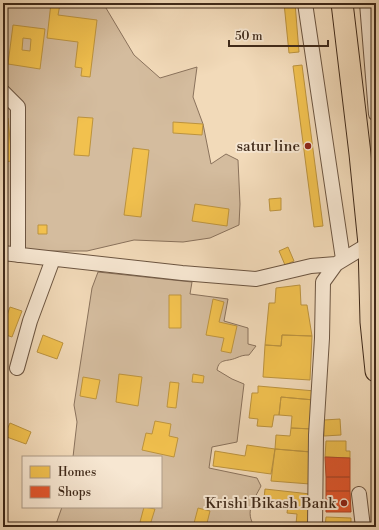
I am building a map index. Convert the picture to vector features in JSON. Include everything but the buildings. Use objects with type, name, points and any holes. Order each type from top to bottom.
[{"type":"highway","points":[[342,3],[369,244],[376,371]]},
{"type":"street","points":[[305,3],[340,261],[323,282],[322,338],[316,435],[315,527]]},
{"type":"street","points":[[367,3],[376,114]]},
{"type":"street","points":[[3,92],[18,107],[18,255]]},
{"type":"street","points":[[3,253],[182,273],[256,279],[340,261],[369,244]]},
{"type":"street","points":[[17,368],[30,321],[53,259]]},
{"type":"street","points":[[359,494],[363,527]]},
{"type":"shaded area","points":[[3,3],[103,3],[134,55],[160,78],[197,67],[193,97],[203,124],[211,164],[226,154],[238,160],[240,204],[239,225],[210,238],[183,242],[134,240],[87,251],[12,251],[3,248]]},
{"type":"shaded area","points":[[98,272],[192,282],[190,294],[228,299],[224,321],[248,328],[248,344],[256,346],[249,355],[222,362],[218,366],[217,370],[244,384],[237,442],[212,447],[209,468],[257,478],[261,486],[253,501],[250,511],[250,516],[255,527],[55,527],[62,508],[162,508],[162,456],[73,456],[77,422],[74,405],[92,288]]},
{"type":"place","name":"satur line","points":[[308,146]]},
{"type":"place","name":"Krishi Bikash Bank","points":[[344,503]]}]
